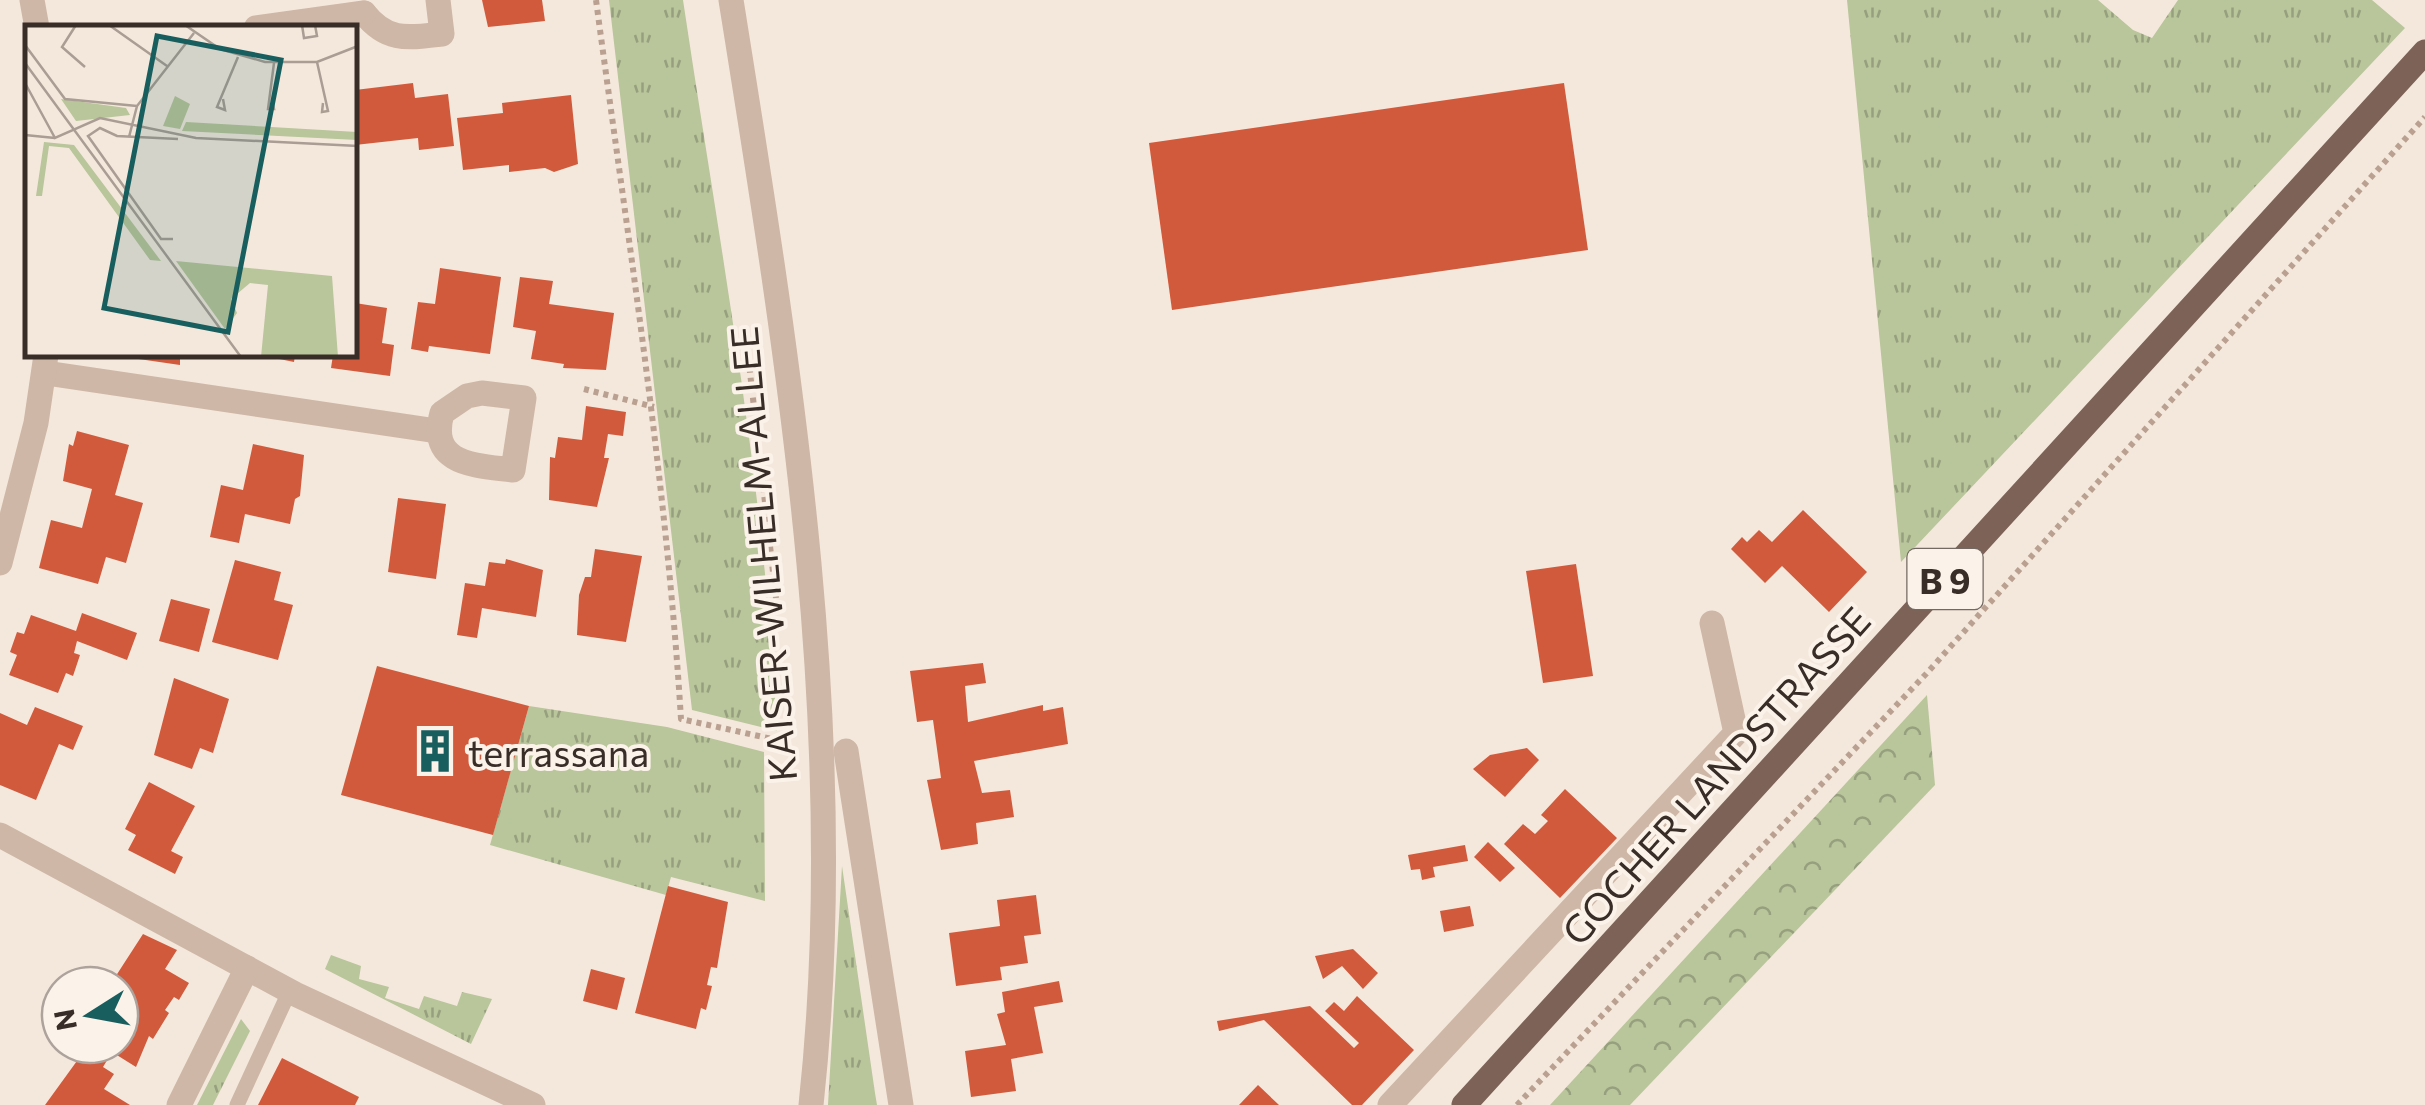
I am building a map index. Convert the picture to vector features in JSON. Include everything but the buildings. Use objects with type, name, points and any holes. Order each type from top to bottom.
[{"type":"main road","name":"GOCHER LANDSTRASSE","points":[[1464,1105],[2425,52]]},
{"type":"street","points":[[32,0],[36,25]]},
{"type":"street","points":[[271,25],[367,6],[378,30],[396,39],[442,34],[438,0]]},
{"type":"street","name":"KAISER-WILHELM-ALLEE","points":[[732,0],[792,420],[811,595],[821,757],[823,883],[811,1105]]},
{"type":"street","points":[[0,563],[46,364],[437,431]]},
{"type":"street","name":"GOCHER LANDSTRASSE","points":[[1390,1105],[1736,734],[1712,624]]},
{"type":"street","points":[[846,751],[901,1105]]},
{"type":"street","points":[[0,835],[290,990],[532,1105]]},
{"type":"street","points":[[179,1105],[247,968]]},
{"type":"lane","points":[[236,1105],[290,990]]},
{"type":"path","points":[[596,0],[654,407],[672,575],[681,719],[786,742]]},
{"type":"path","points":[[1517,1105],[1926,674],[2425,117]]},
{"type":"path","points":[[746,335],[777,612]]},
{"type":"path","points":[[584,389],[654,407]]},
{"type":"path","points":[[786,724],[787,761]]},
{"type":"green space","points":[[609,0],[683,0],[751,456],[777,731],[692,710]]},
{"type":"green space","points":[[1847,0],[2098,0],[2133,30],[2152,38],[2178,0],[2372,0],[2405,28],[1901,562]]},
{"type":"green space","points":[[1927,695],[1935,785],[1630,1105],[1550,1105]]},
{"type":"green space","points":[[529,706],[667,727],[764,752],[765,901],[671,877],[666,895],[490,845]]},
{"type":"green space","points":[[842,866],[875,1093],[877,1105],[828,1105]]},
{"type":"green space","points":[[331,955],[361,966],[359,979],[389,987],[385,998],[419,1009],[424,996],[457,1006],[462,992],[492,999],[471,1044],[325,969]]},
{"type":"green space","points":[[241,1019],[250,1031],[213,1105],[197,1105]]},
{"type":"place","name":"terrassana","points":[[435,751]]}]
